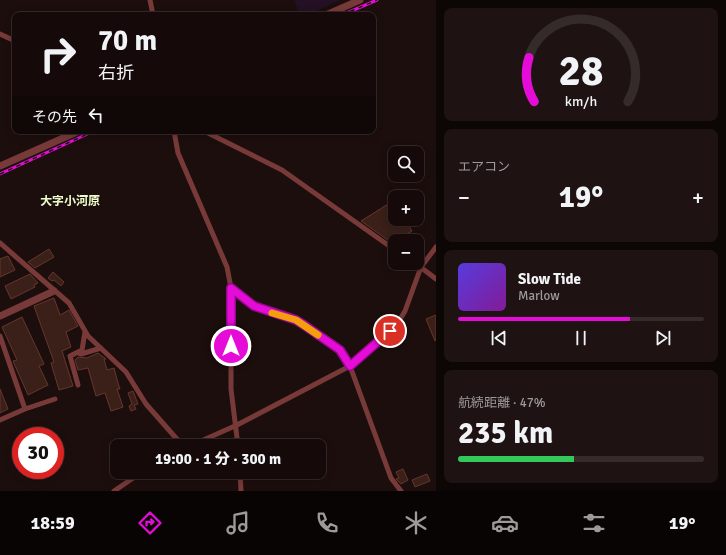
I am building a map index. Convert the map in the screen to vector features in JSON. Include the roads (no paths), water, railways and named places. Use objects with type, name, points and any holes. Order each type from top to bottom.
[{"type":"street","points":[[150,0],[152,12]]},
{"type":"street","points":[[333,12],[360,0]]},
{"type":"street","points":[[0,34],[12,39]]},
{"type":"street","points":[[0,166],[72,134]]},
{"type":"street","points":[[175,134],[178,153],[228,267],[231,288],[231,388],[238,439]]},
{"type":"street","points":[[210,134],[282,170],[388,245]]},
{"type":"street","points":[[0,242],[54,291],[63,295],[85,332],[126,372],[146,404],[177,439]]},
{"type":"street","points":[[424,263],[436,247]]},
{"type":"street","points":[[424,269],[436,279]]},
{"type":"street","points":[[206,439],[237,425],[350,366],[398,321],[405,311],[420,270]]},
{"type":"street","points":[[231,288],[254,306],[296,320],[340,350],[350,366],[391,478],[401,491]]},
{"type":"street","points":[[0,316],[54,291]]},
{"type":"street","points":[[78,353],[82,350],[85,332]]},
{"type":"street","points":[[0,336],[25,409]]},
{"type":"street","points":[[78,385],[70,356],[101,348]]},
{"type":"street","points":[[0,420],[25,409],[55,399]]},
{"type":"street","points":[[114,491],[132,479]]},
{"type":"street","points":[[240,479],[241,491]]},
{"type":"railway","points":[[349,12],[377,0]]},
{"type":"railway","points":[[0,174],[87,134]]},
{"type":"district","name":"大字小河原","points":[[70,201]]}]
